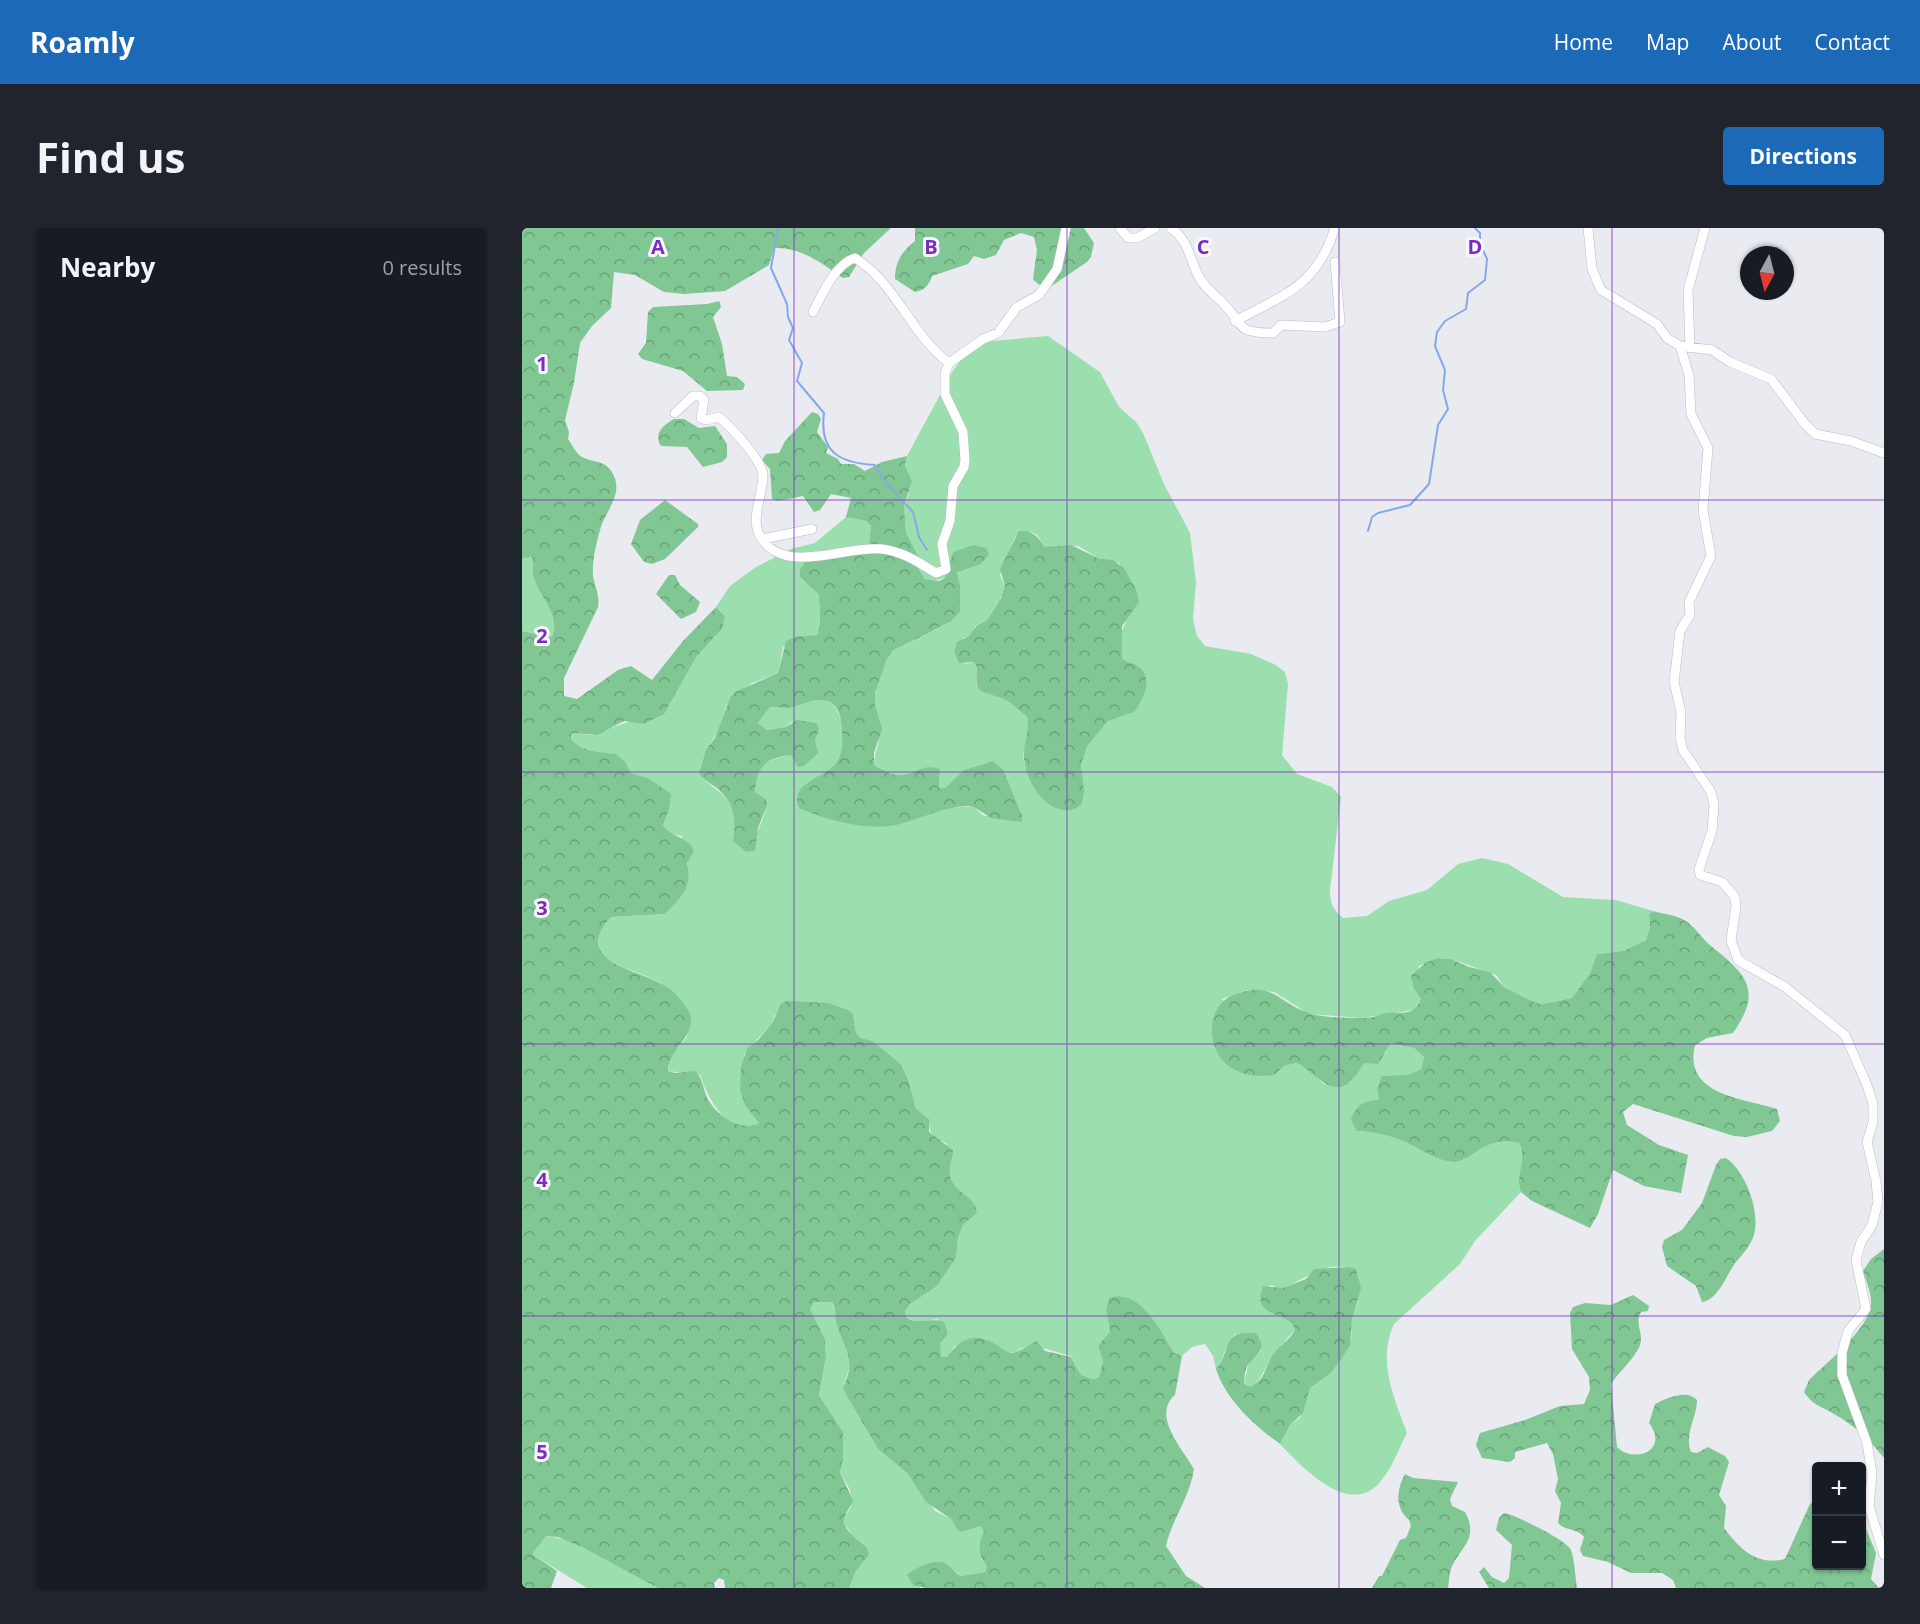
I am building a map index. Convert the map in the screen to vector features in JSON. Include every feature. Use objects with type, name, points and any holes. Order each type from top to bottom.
[{"type":"street","points":[[675,412],[693,396],[700,396],[704,400],[701,418],[706,420],[719,417],[748,448],[763,475],[756,521],[762,539],[775,551],[788,557],[819,557],[857,548],[883,549],[910,556],[936,573],[945,569],[942,544],[950,521],[953,486],[964,468],[964,460],[963,432],[945,394],[945,374],[950,363],[983,339],[998,333],[1017,307],[1039,295],[1057,269],[1066,228]]},
{"type":"street","points":[[1120,228],[1128,238],[1134,239],[1155,228]]},
{"type":"street","points":[[1171,228],[1188,246],[1204,286],[1222,301],[1235,321],[1244,329],[1257,333],[1274,333],[1281,325],[1325,327],[1340,322],[1335,262]]},
{"type":"street","points":[[1235,321],[1280,299],[1308,280],[1328,249],[1335,228]]},
{"type":"street","points":[[1588,228],[1592,269],[1601,290],[1657,324],[1667,338],[1685,347],[1712,350],[1730,362],[1771,378],[1815,434],[1851,441],[1884,453]]},
{"type":"street","points":[[1705,228],[1688,290],[1685,347],[1691,414],[1708,448],[1703,510],[1711,556],[1689,602],[1690,615],[1680,631],[1674,682],[1681,712],[1680,738],[1683,750],[1702,776],[1714,805],[1715,818],[1699,869],[1700,875],[1722,882],[1730,888],[1735,897],[1736,908],[1731,940],[1738,960],[1799,998],[1845,1035],[1852,1047],[1873,1104],[1873,1122],[1867,1142],[1881,1201],[1856,1260],[1866,1309],[1848,1331],[1842,1353],[1842,1375],[1867,1443],[1872,1474],[1869,1506],[1884,1555]]},
{"type":"street","points":[[813,312],[835,275],[847,262],[855,258],[896,297],[918,330],[950,363]]},
{"type":"street","points":[[762,539],[812,529]]},
{"type":"green space","points":[[522,228],[891,228],[864,253],[849,277],[843,278],[802,253],[784,248],[774,248],[769,265],[725,291],[684,294],[664,292],[635,275],[614,272],[611,308],[592,326],[580,343],[565,420],[569,432],[568,439],[580,456],[603,464],[610,469],[616,482],[616,489],[602,523],[594,558],[593,576],[598,595],[598,607],[564,678],[564,696],[577,699],[618,670],[631,666],[652,680],[683,641],[716,607],[725,616],[722,629],[696,657],[664,714],[643,724],[624,721],[597,735],[572,733],[571,739],[576,744],[592,751],[616,754],[626,763],[631,773],[648,778],[671,794],[669,810],[663,825],[687,842],[694,851],[687,863],[689,879],[684,892],[665,914],[611,917],[600,932],[598,944],[602,954],[612,961],[664,985],[681,1000],[689,1012],[690,1028],[669,1063],[668,1071],[675,1073],[695,1071],[713,1107],[724,1117],[738,1124],[745,1126],[759,1123],[745,1105],[740,1090],[741,1067],[747,1048],[758,1040],[773,1022],[781,1004],[787,1001],[828,1003],[848,1010],[853,1014],[856,1033],[861,1038],[873,1041],[901,1064],[909,1082],[916,1109],[929,1119],[929,1132],[953,1150],[950,1172],[953,1184],[973,1202],[977,1213],[963,1225],[958,1238],[956,1258],[937,1286],[909,1305],[905,1311],[907,1318],[912,1320],[944,1322],[948,1334],[940,1344],[941,1357],[947,1357],[962,1342],[974,1338],[987,1340],[1011,1353],[1037,1341],[1045,1351],[1071,1357],[1081,1375],[1093,1379],[1099,1377],[1103,1361],[1098,1346],[1110,1331],[1106,1310],[1109,1298],[1120,1296],[1140,1305],[1156,1323],[1174,1353],[1182,1356],[1175,1395],[1168,1403],[1166,1413],[1171,1432],[1194,1469],[1189,1489],[1166,1546],[1186,1576],[1205,1588],[926,1588],[913,1585],[907,1575],[914,1569],[930,1563],[945,1563],[961,1576],[985,1572],[987,1566],[981,1557],[980,1549],[984,1531],[981,1526],[962,1532],[957,1530],[951,1519],[926,1502],[908,1474],[878,1449],[843,1387],[849,1362],[836,1322],[834,1305],[832,1302],[814,1302],[810,1309],[825,1339],[826,1357],[819,1395],[843,1432],[843,1460],[840,1472],[853,1501],[844,1519],[845,1524],[850,1533],[867,1548],[869,1555],[856,1571],[849,1588],[725,1588],[724,1580],[719,1578],[714,1583],[715,1588],[658,1588],[584,1548],[558,1537],[546,1536],[532,1554],[557,1571],[551,1588],[522,1588],[522,631],[552,637],[554,627],[551,611],[533,575],[532,558],[531,556],[522,559]]},
{"type":"green space","points":[[915,228],[1084,228],[1094,243],[1091,257],[1087,262],[1050,287],[1038,284],[1033,279],[1037,250],[1034,237],[1021,233],[1004,240],[996,255],[984,259],[974,256],[968,264],[932,276],[926,287],[915,292],[895,279],[900,257],[915,241]]},
{"type":"green space","points":[[719,301],[721,307],[713,317],[722,344],[727,376],[737,377],[745,384],[743,390],[707,391],[683,371],[642,359],[638,354],[646,343],[648,312],[653,307],[707,304]]},
{"type":"green space","points":[[1048,336],[1100,372],[1119,407],[1136,422],[1143,433],[1164,484],[1190,533],[1196,582],[1193,619],[1197,636],[1205,646],[1251,654],[1274,664],[1285,672],[1288,684],[1282,755],[1297,774],[1332,787],[1341,797],[1330,890],[1333,906],[1343,918],[1367,916],[1389,901],[1427,890],[1458,864],[1482,858],[1508,864],[1563,897],[1616,900],[1653,911],[1649,914],[1650,927],[1646,940],[1623,951],[1597,954],[1590,973],[1572,998],[1543,1004],[1536,1003],[1504,987],[1496,975],[1451,959],[1437,958],[1419,966],[1414,989],[1421,999],[1414,1010],[1361,1018],[1309,1014],[1274,992],[1247,990],[1222,999],[1284,1066],[1297,1063],[1308,1069],[1324,1084],[1350,1083],[1365,1063],[1385,1054],[1391,1042],[1414,1048],[1424,1057],[1421,1069],[1409,1075],[1382,1077],[1379,1101],[1357,1131],[1392,1137],[1437,1158],[1454,1162],[1467,1158],[1487,1145],[1496,1143],[1519,1143],[1521,1149],[1519,1186],[1521,1192],[1475,1241],[1460,1264],[1394,1324],[1389,1338],[1387,1366],[1393,1393],[1407,1433],[1385,1476],[1368,1492],[1355,1495],[1327,1486],[1280,1444],[1290,1425],[1300,1418],[1310,1388],[1331,1373],[1351,1340],[1352,1320],[1358,1301],[1358,1275],[1355,1269],[1325,1268],[1282,1289],[1270,1285],[1263,1305],[1289,1321],[1295,1330],[1275,1352],[1256,1385],[1250,1388],[1244,1385],[1248,1365],[1261,1351],[1260,1338],[1235,1334],[1216,1369],[1213,1356],[1205,1344],[1192,1347],[1182,1356],[1174,1354],[1144,1309],[1122,1296],[1106,1310],[1110,1331],[1098,1346],[1103,1361],[1099,1377],[1093,1379],[1081,1375],[1071,1356],[1039,1347],[1021,1348],[1009,1353],[986,1340],[955,1346],[947,1357],[940,1357],[940,1344],[948,1334],[937,1319],[920,1322],[907,1318],[905,1311],[909,1305],[937,1286],[956,1258],[958,1238],[963,1225],[977,1213],[952,1183],[949,1174],[951,1155],[946,1143],[932,1134],[929,1119],[916,1109],[909,1082],[901,1064],[873,1041],[861,1038],[856,1033],[853,1014],[775,1015],[773,1022],[744,1054],[754,1114],[759,1123],[748,1126],[737,1125],[720,1113],[700,1075],[668,1071],[670,1057],[687,1037],[689,1013],[681,1002],[664,985],[612,962],[602,954],[598,944],[600,932],[611,917],[665,914],[687,886],[689,871],[682,836],[668,833],[663,825],[669,810],[648,778],[631,773],[626,763],[610,753],[594,753],[579,746],[571,739],[572,733],[591,735],[668,708],[687,669],[720,629],[725,616],[716,607],[730,586],[756,567],[791,549],[815,543],[846,517],[866,521],[871,526],[868,553],[805,566],[800,577],[819,595],[820,623],[817,635],[798,636],[783,647],[778,673],[752,683],[727,704],[718,732],[706,749],[699,774],[729,802],[742,847],[746,852],[760,827],[765,812],[766,799],[755,792],[760,768],[768,762],[806,747],[815,741],[819,729],[791,722],[786,727],[767,730],[758,723],[770,707],[790,708],[815,700],[829,701],[838,713],[844,730],[843,749],[834,766],[804,785],[884,826],[951,808],[963,807],[974,807],[984,816],[1022,815],[1003,769],[993,761],[964,770],[945,788],[939,788],[940,770],[900,775],[884,772],[874,766],[879,733],[875,697],[877,683],[886,662],[892,650],[937,629],[960,612],[960,584],[957,571],[975,566],[980,546],[953,552],[945,578],[932,581],[925,579],[918,568],[915,550],[906,532],[904,506],[909,494],[909,475],[905,466],[907,456],[954,369],[970,348],[983,339],[992,341]],"holes":[[[1031,532],[1037,535],[1045,547],[1078,546],[1100,559],[1119,563],[1136,589],[1121,633],[1122,658],[1126,663],[1139,667],[1128,714],[1109,720],[1102,726],[1089,742],[1081,771],[1042,798],[1028,776],[1024,763],[1027,717],[1006,700],[978,688],[977,667],[973,662],[965,664],[963,638],[970,636],[976,625],[987,620],[1004,592],[1005,586],[1000,575],[1015,537]]]},
{"type":"green space","points":[[812,412],[818,414],[821,419],[817,432],[828,447],[826,453],[838,459],[841,464],[854,464],[865,471],[882,462],[907,456],[905,466],[912,481],[904,506],[906,532],[918,556],[918,568],[925,579],[939,581],[945,578],[953,552],[974,545],[986,548],[989,554],[981,564],[957,572],[960,584],[960,612],[951,621],[893,650],[886,661],[875,693],[875,705],[882,729],[874,753],[874,765],[897,775],[931,767],[940,769],[939,788],[945,788],[964,770],[993,761],[1003,769],[1022,815],[1022,822],[991,818],[974,807],[968,806],[942,811],[900,824],[875,827],[822,817],[799,808],[797,799],[799,792],[810,781],[832,767],[842,750],[842,725],[838,710],[829,701],[815,700],[790,708],[770,707],[758,723],[767,730],[786,727],[797,720],[816,723],[819,729],[815,741],[818,753],[804,766],[798,767],[791,755],[774,759],[764,765],[758,775],[755,792],[766,799],[767,805],[758,828],[755,851],[746,852],[733,841],[732,808],[726,797],[699,774],[706,749],[715,738],[730,698],[735,692],[778,673],[786,641],[798,636],[817,635],[820,623],[819,595],[800,577],[800,570],[806,560],[868,552],[871,526],[866,521],[846,517],[851,498],[831,494],[820,510],[814,512],[803,496],[778,501],[772,499],[770,469],[762,460],[766,454],[779,453],[785,441]]},
{"type":"green space","points":[[674,419],[684,419],[699,428],[715,426],[727,444],[727,457],[722,462],[703,467],[687,447],[661,446],[658,438],[660,430]]},
{"type":"green space","points":[[665,500],[698,524],[698,527],[665,559],[652,564],[644,562],[631,544],[640,520]]},
{"type":"green space","points":[[1019,531],[1034,534],[1045,547],[1071,545],[1100,559],[1113,560],[1124,568],[1136,589],[1139,602],[1122,626],[1122,658],[1137,665],[1143,672],[1146,677],[1146,690],[1134,712],[1108,721],[1087,746],[1081,765],[1084,791],[1082,804],[1070,810],[1049,804],[1038,793],[1029,778],[1024,761],[1027,717],[1006,700],[980,690],[977,683],[977,667],[973,662],[959,663],[954,651],[957,642],[969,636],[977,625],[987,620],[1001,598],[1005,586],[1000,569]]},
{"type":"green space","points":[[531,556],[533,575],[553,618],[552,637],[522,631],[522,559]]},
{"type":"green space","points":[[669,575],[675,575],[680,585],[700,602],[696,612],[681,619],[656,594]]},
{"type":"green space","points":[[1653,911],[1688,922],[1734,966],[1747,984],[1749,994],[1747,1005],[1733,1033],[1707,1038],[1695,1045],[1694,1062],[1698,1075],[1707,1085],[1719,1092],[1777,1109],[1780,1121],[1772,1131],[1747,1137],[1734,1136],[1633,1104],[1623,1112],[1627,1125],[1659,1145],[1688,1155],[1681,1193],[1644,1186],[1613,1170],[1598,1214],[1590,1228],[1532,1201],[1521,1192],[1519,1180],[1522,1155],[1519,1143],[1487,1145],[1467,1158],[1454,1162],[1437,1158],[1392,1137],[1357,1131],[1351,1120],[1353,1115],[1361,1105],[1379,1100],[1377,1088],[1382,1076],[1408,1075],[1421,1069],[1424,1057],[1414,1048],[1391,1043],[1378,1064],[1365,1063],[1350,1082],[1336,1087],[1322,1082],[1297,1063],[1284,1066],[1274,1075],[1246,1074],[1230,1067],[1216,1051],[1212,1029],[1213,1018],[1217,1009],[1233,995],[1246,991],[1266,991],[1298,1009],[1322,1016],[1340,1018],[1367,1018],[1384,1013],[1403,1013],[1413,1010],[1421,999],[1414,989],[1411,976],[1425,963],[1437,958],[1451,959],[1469,967],[1490,972],[1504,987],[1536,1003],[1543,1004],[1572,998],[1590,973],[1597,954],[1623,951],[1646,940],[1650,927],[1649,914]]},
{"type":"green space","points":[[1726,1158],[1741,1174],[1747,1185],[1754,1209],[1755,1233],[1749,1246],[1720,1288],[1712,1297],[1702,1302],[1696,1286],[1667,1266],[1662,1247],[1664,1240],[1682,1230],[1702,1203],[1716,1165],[1720,1159]]},
{"type":"green space","points":[[1884,1249],[1884,1458],[1855,1428],[1814,1403],[1804,1392],[1809,1380],[1846,1345],[1863,1324],[1871,1300],[1863,1271],[1871,1259]]},
{"type":"green space","points":[[1349,1267],[1356,1269],[1361,1288],[1352,1320],[1350,1346],[1331,1373],[1310,1388],[1303,1413],[1290,1425],[1280,1444],[1242,1411],[1227,1391],[1216,1369],[1231,1339],[1244,1333],[1255,1333],[1262,1347],[1246,1369],[1244,1384],[1250,1387],[1259,1381],[1275,1352],[1295,1330],[1286,1319],[1266,1310],[1260,1297],[1263,1286],[1283,1288],[1306,1279],[1314,1269]]},
{"type":"green space","points":[[1633,1295],[1649,1306],[1648,1311],[1641,1312],[1639,1316],[1641,1341],[1638,1350],[1611,1384],[1617,1447],[1632,1454],[1647,1452],[1653,1447],[1655,1441],[1649,1423],[1655,1404],[1682,1395],[1693,1397],[1697,1400],[1689,1438],[1691,1452],[1697,1453],[1708,1447],[1725,1456],[1729,1462],[1719,1495],[1726,1506],[1724,1528],[1736,1543],[1757,1558],[1775,1561],[1785,1559],[1812,1502],[1812,1570],[1866,1570],[1866,1529],[1876,1553],[1871,1579],[1879,1588],[1676,1588],[1673,1580],[1662,1573],[1631,1573],[1608,1562],[1583,1556],[1580,1550],[1584,1537],[1558,1523],[1561,1503],[1555,1491],[1558,1479],[1553,1454],[1547,1443],[1515,1452],[1515,1458],[1510,1462],[1482,1458],[1476,1445],[1480,1433],[1525,1420],[1560,1406],[1584,1404],[1590,1390],[1589,1377],[1572,1349],[1570,1313],[1573,1307],[1585,1303],[1611,1305]]},
{"type":"green space","points":[[813,1302],[832,1302],[851,1362],[843,1387],[845,1393],[878,1449],[908,1474],[935,1511],[951,1519],[957,1530],[963,1532],[981,1526],[985,1531],[980,1549],[981,1557],[987,1566],[985,1572],[961,1576],[945,1563],[919,1588],[849,1588],[856,1571],[869,1555],[863,1544],[852,1535],[845,1524],[844,1518],[851,1507],[850,1490],[840,1472],[843,1432],[819,1395],[826,1357],[825,1339],[810,1309]]},
{"type":"green space","points":[[1405,1474],[1413,1478],[1458,1482],[1450,1499],[1452,1506],[1465,1512],[1470,1530],[1467,1543],[1451,1569],[1448,1588],[1372,1588],[1379,1576],[1382,1576],[1400,1540],[1406,1538],[1411,1526],[1401,1510],[1398,1499]]},
{"type":"green space","points":[[1504,1513],[1540,1528],[1568,1546],[1573,1559],[1577,1588],[1489,1588],[1479,1572],[1484,1567],[1492,1577],[1504,1583],[1509,1578],[1512,1545],[1496,1530],[1499,1518]]},
{"type":"green space","points":[[545,1536],[589,1549],[658,1588],[587,1588],[532,1554]]},
{"type":"waterway","points":[[778,228],[771,268],[787,304],[788,317],[793,328],[789,340],[802,363],[797,381],[824,413],[823,426],[828,446],[834,453],[851,462],[875,465],[886,483],[913,512],[919,537],[927,550]]},
{"type":"waterway","points":[[1368,531],[1372,517],[1378,513],[1410,505],[1429,484],[1438,425],[1448,409],[1443,390],[1445,370],[1435,346],[1437,332],[1445,321],[1466,309],[1468,293],[1485,280],[1487,259],[1480,243],[1480,233],[1475,228]]}]
